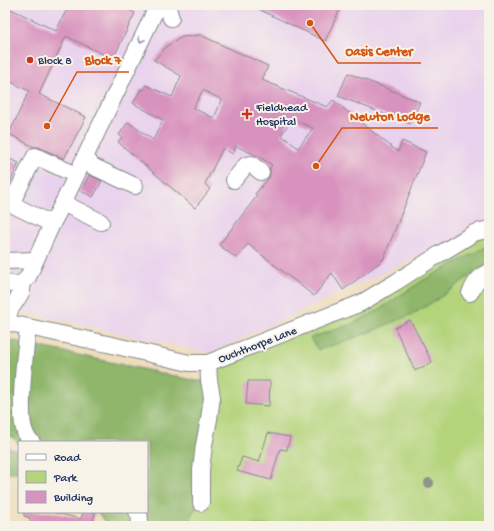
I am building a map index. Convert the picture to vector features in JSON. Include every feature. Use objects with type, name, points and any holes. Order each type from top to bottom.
[{"type":"street","points":[[5,282],[12,285],[17,285],[22,283],[28,277],[52,224],[158,5]]},
{"type":"street","points":[[52,224],[11,204],[35,156],[76,176]]},
{"type":"street","points":[[85,156],[92,166],[135,186]]},
{"type":"street","points":[[234,180],[246,165],[252,164],[261,172]]},
{"type":"street","points":[[63,203],[101,222]]},
{"type":"street","name":"Ouchthorpe Lane","points":[[5,322],[189,363],[208,363],[361,303],[474,233],[489,229]]},
{"type":"street","points":[[5,261],[36,260]]},
{"type":"street","points":[[470,293],[475,282],[489,272]]},
{"type":"street","points":[[5,322],[13,304],[18,299],[23,288],[22,283]]},
{"type":"street","points":[[28,327],[22,378],[22,399],[25,433],[30,441]]},
{"type":"street","points":[[201,503],[201,470],[212,397],[208,363]]},
{"type":"street","points":[[138,513],[140,515],[139,526]]},
{"type":"shaded area","name":"Fieldhead Hospital","points":[[5,5],[489,5],[489,224],[210,353],[5,308]]},
{"type":"green space","points":[[489,229],[489,526],[189,526],[192,513],[201,503],[208,363],[361,303]]},
{"type":"green space","points":[[489,245],[489,263],[416,312],[365,334],[318,350],[310,338],[352,324],[377,311],[422,281]]},
{"type":"green space","points":[[5,339],[197,381],[209,380],[201,503],[192,513],[189,526],[163,526],[157,522],[148,526],[107,526],[98,513],[148,513],[148,441],[18,441],[18,443],[6,431],[5,432]]},
{"type":"green space","points":[[6,447],[18,451],[18,471],[6,474],[5,481]]},
{"type":"building","points":[[69,5],[118,5],[135,13],[113,59],[66,36],[39,94],[86,117],[64,159],[39,147],[34,147],[9,134],[29,91],[5,79],[5,21],[11,9],[56,31]]},
{"type":"building","points":[[250,5],[342,5],[325,41]]},
{"type":"building","points":[[200,35],[268,66],[262,80],[327,107],[333,100],[398,152],[402,141],[426,152],[383,260],[343,290],[332,273],[314,296],[248,244],[236,258],[219,245],[257,196],[255,194],[269,178],[270,168],[272,165],[258,156],[236,146],[233,154],[223,148],[205,184],[210,189],[195,208],[118,142],[122,137],[119,135],[128,122],[153,140],[163,120],[133,103],[141,89],[144,90],[146,85],[172,97],[181,76],[154,60],[167,46],[182,37]],"holes":[[[203,90],[222,100],[214,118],[193,108]],[[292,119],[313,128],[298,148],[281,135]]]},
{"type":"building","points":[[348,73],[420,102],[410,124],[338,96]]},
{"type":"building","points":[[5,157],[19,163],[5,193]]},
{"type":"building","points":[[89,175],[102,181],[93,197],[81,191]]},
{"type":"building","points":[[410,320],[432,362],[415,371],[395,328]]},
{"type":"building","points":[[248,381],[270,381],[269,406],[246,404]]},
{"type":"building","points":[[268,433],[290,437],[287,450],[280,449],[271,480],[237,471],[242,457],[259,462]]},
{"type":"building","points":[[24,513],[56,513],[81,519],[83,513],[95,513],[93,522],[94,526],[67,526],[51,522],[51,526],[30,526],[30,518],[24,516]]},
{"type":"place","name":"Oasis Center","points":[[310,23]]},
{"type":"place","name":"Block 8","points":[[30,60]]},
{"type":"place","name":"Fieldhead Hospital","points":[[247,114]]},
{"type":"place","name":"Block 7","points":[[47,126]]},
{"type":"place","name":"Newton Lodge","points":[[316,166]]}]
